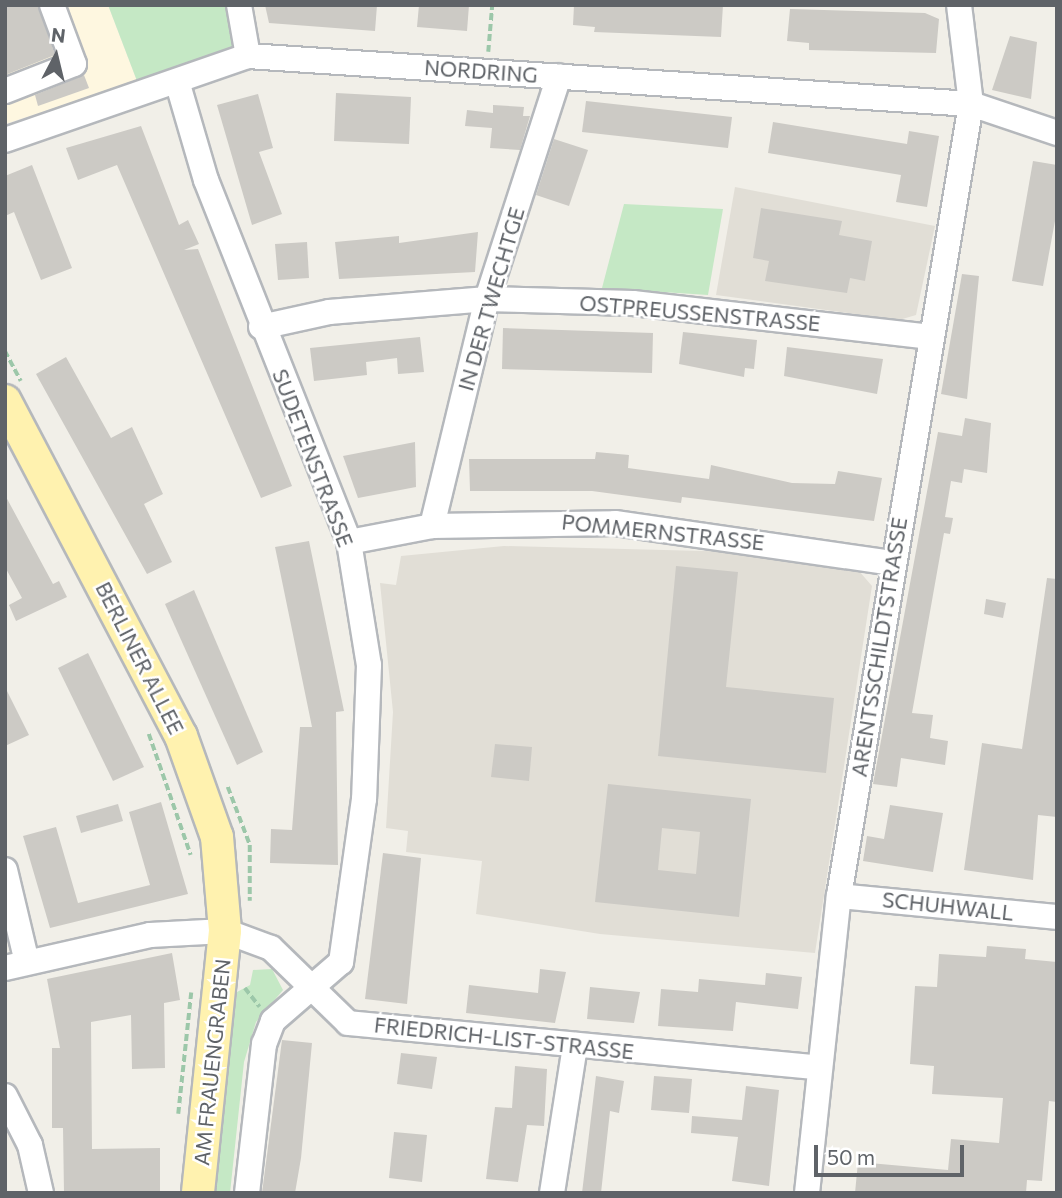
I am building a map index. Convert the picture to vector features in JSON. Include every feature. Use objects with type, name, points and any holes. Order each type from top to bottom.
[{"type":"main road","name":"BERLINER ALLEE","points":[[5,401],[181,736],[217,837],[225,931]]},
{"type":"main road","name":"AM FRAUENGRABEN","points":[[198,1193],[225,931]]},
{"type":"street","points":[[5,91],[74,64],[52,5]]},
{"type":"street","points":[[239,5],[248,56]]},
{"type":"street","name":"ARENTSSCHILDTSTRASSE","points":[[807,1193],[816,1067],[839,896],[971,104],[959,5]]},
{"type":"street","name":"NORDRING","points":[[5,140],[248,56],[971,104],[1057,133]]},
{"type":"street","name":"IN DER TWECHTGE","points":[[432,526],[487,299],[559,76]]},
{"type":"street","name":"SUDETENSTRASSE","points":[[177,81],[261,327],[349,542],[369,665],[363,799],[341,962],[309,984],[273,1021],[264,1044],[247,1193]]},
{"type":"street","name":"OSTPREUSSENSTRASSE","points":[[261,327],[329,312],[487,299],[633,303],[931,337]]},
{"type":"street","name":"POMMERNSTRASSE","points":[[349,542],[432,526],[615,523],[893,563]]},
{"type":"street","points":[[5,870],[16,965]]},
{"type":"street","name":"SCHUHWALL","points":[[839,896],[1057,917]]},
{"type":"street","name":"FRIEDRICH-LIST-STRASSE","points":[[16,965],[182,930],[225,931],[271,948],[348,1023],[816,1067]]},
{"type":"street","points":[[552,1193],[575,1046]]},
{"type":"street","points":[[5,1096],[30,1145],[41,1193]]},
{"type":"path","points":[[486,71],[492,5]]},
{"type":"path","points":[[144,722],[196,869]]},
{"type":"shaded area","points":[[5,5],[108,5],[137,81],[5,124]]},
{"type":"shaded area","points":[[735,187],[935,226],[916,315],[899,320],[716,295]]},
{"type":"shaded area","points":[[504,546],[742,552],[859,571],[872,586],[815,953],[600,934],[476,914],[482,861],[406,852],[408,831],[386,828],[393,712],[380,583],[396,585],[401,556]]},
{"type":"green space","points":[[108,5],[228,5],[235,47],[137,81]]},
{"type":"green space","points":[[624,204],[723,209],[708,295],[602,288]]},
{"type":"green space","points":[[272,969],[283,990],[256,1022],[244,1062],[230,1193],[211,1193],[237,992],[250,985],[253,970]]},
{"type":"building","points":[[5,5],[38,5],[55,55],[5,75]]},
{"type":"building","points":[[265,5],[377,5],[375,31],[269,23]]},
{"type":"building","points":[[419,5],[469,5],[467,31],[417,27]]},
{"type":"building","points":[[574,5],[723,5],[721,37],[594,32],[595,27],[573,25]]},
{"type":"building","points":[[790,9],[925,13],[939,19],[936,53],[809,50],[809,43],[787,41]]},
{"type":"building","points":[[1010,36],[1037,42],[1031,99],[992,90]]},
{"type":"building","points":[[84,75],[89,88],[38,106],[35,95]]},
{"type":"building","points":[[336,93],[411,97],[409,144],[334,141]]},
{"type":"building","points":[[258,94],[273,148],[259,152],[282,214],[252,225],[217,105]]},
{"type":"building","points":[[586,101],[732,117],[728,148],[582,132]]},
{"type":"building","points":[[493,105],[524,107],[523,116],[530,116],[520,150],[490,148],[492,128],[465,126],[467,110],[493,113]]},
{"type":"building","points":[[773,122],[907,144],[909,131],[939,136],[927,207],[896,202],[901,175],[768,153]]},
{"type":"building","points":[[141,126],[179,225],[188,220],[199,244],[184,250],[198,249],[292,486],[261,498],[117,165],[78,180],[66,148]]},
{"type":"building","points":[[554,139],[588,150],[569,206],[536,195]]},
{"type":"building","points":[[1033,161],[1057,165],[1057,210],[1043,286],[1012,281]]},
{"type":"building","points":[[32,165],[72,268],[41,280],[14,212],[5,216],[5,176]]},
{"type":"building","points":[[761,208],[842,221],[839,235],[872,241],[865,281],[850,278],[847,293],[765,281],[769,261],[753,258]]},
{"type":"building","points":[[478,232],[475,272],[339,279],[335,242],[399,236],[399,243]]},
{"type":"building","points":[[307,242],[309,278],[278,280],[275,244]]},
{"type":"building","points":[[962,274],[979,276],[967,399],[941,394]]},
{"type":"building","points":[[503,328],[653,333],[652,373],[502,369]]},
{"type":"building","points":[[683,332],[757,340],[754,369],[745,368],[744,377],[679,364]]},
{"type":"building","points":[[420,337],[424,372],[398,374],[397,358],[366,362],[367,375],[314,381],[310,348]]},
{"type":"building","points":[[787,347],[883,359],[877,394],[784,376]]},
{"type":"building","points":[[66,357],[111,438],[132,427],[163,494],[144,504],[172,562],[147,574],[36,374]]},
{"type":"building","points":[[965,418],[991,423],[987,473],[964,469],[962,483],[951,481],[945,517],[953,518],[950,534],[944,533],[912,713],[933,715],[930,738],[948,741],[945,765],[901,758],[897,787],[873,784],[938,432],[962,436]]},
{"type":"building","points":[[415,442],[416,487],[358,498],[343,456]]},
{"type":"building","points":[[596,452],[629,455],[628,468],[709,479],[711,465],[792,483],[835,484],[838,471],[882,478],[874,521],[682,497],[681,503],[592,491],[470,491],[469,459],[595,459]]},
{"type":"building","points":[[5,495],[53,584],[59,581],[67,597],[16,621],[9,605],[22,598],[5,567]]},
{"type":"building","points":[[309,541],[344,711],[336,712],[338,865],[270,863],[271,829],[292,830],[300,727],[312,727],[275,547]]},
{"type":"building","points":[[676,566],[738,572],[726,687],[834,698],[826,773],[658,756]]},
{"type":"building","points":[[1047,578],[1057,579],[1057,817],[1038,815],[1033,880],[964,870],[982,743],[1022,749]]},
{"type":"building","points":[[194,590],[263,752],[237,765],[165,604]]},
{"type":"building","points":[[986,599],[1006,603],[1003,618],[984,614]]},
{"type":"building","points":[[88,653],[144,767],[113,781],[58,668]]},
{"type":"building","points":[[5,687],[29,735],[5,746]]},
{"type":"building","points":[[495,744],[532,747],[529,781],[491,777]]},
{"type":"building","points":[[608,784],[751,799],[739,917],[595,902]],"holes":[[[662,828],[700,832],[696,874],[658,870]]]},
{"type":"building","points":[[161,802],[188,894],[50,928],[23,836],[56,827],[78,903],[150,885],[129,812]]},
{"type":"building","points":[[118,804],[123,821],[81,833],[76,816]]},
{"type":"building","points":[[890,805],[943,813],[933,872],[863,861],[867,836],[884,839]]},
{"type":"building","points":[[383,853],[421,858],[407,1004],[365,999]]},
{"type":"building","points":[[987,946],[1026,949],[1025,959],[1057,962],[1057,1102],[1049,1101],[1042,1181],[1027,1180],[1026,1193],[855,1193],[858,1162],[948,1170],[951,1139],[999,1143],[1003,1098],[932,1094],[934,1066],[910,1064],[915,986],[937,987],[939,954],[986,957]]},
{"type":"building","points":[[172,953],[180,1000],[164,1003],[165,1068],[132,1069],[131,1015],[91,1022],[92,1149],[160,1148],[160,1193],[64,1193],[63,1128],[52,1128],[52,1048],[60,1048],[47,979]]},
{"type":"building","points":[[540,969],[566,972],[555,1023],[466,1013],[469,985],[538,993]]},
{"type":"building","points":[[766,973],[802,977],[798,1009],[736,1002],[733,1031],[658,1026],[661,989],[698,992],[699,979],[765,985]]},
{"type":"building","points":[[590,987],[640,992],[634,1023],[587,1019]]},
{"type":"building","points":[[282,1040],[312,1043],[301,1158],[295,1193],[262,1193]]},
{"type":"building","points":[[401,1053],[437,1057],[432,1089],[397,1084]]},
{"type":"building","points":[[515,1066],[547,1069],[544,1126],[527,1125],[518,1182],[486,1179],[495,1107],[512,1108]]},
{"type":"building","points":[[596,1076],[624,1081],[619,1113],[610,1111],[601,1193],[582,1193]]},
{"type":"building","points":[[654,1076],[692,1079],[689,1113],[651,1110]]},
{"type":"building","points":[[746,1086],[779,1090],[769,1186],[732,1181],[738,1137],[691,1133],[692,1116],[742,1120]]},
{"type":"building","points":[[394,1132],[427,1135],[422,1182],[389,1178]]}]
